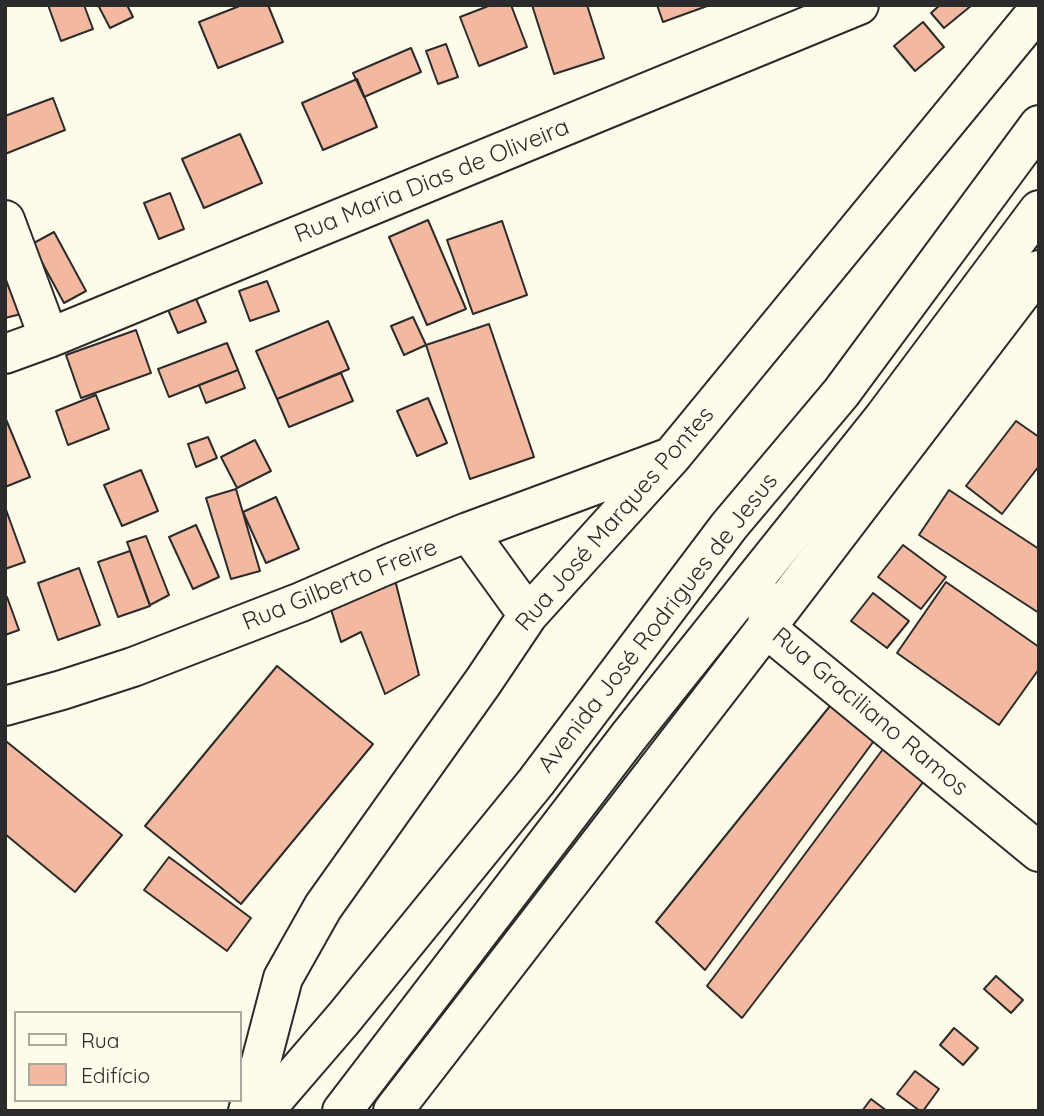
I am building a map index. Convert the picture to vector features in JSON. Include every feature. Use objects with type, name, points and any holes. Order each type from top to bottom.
[{"type":"street","name":"Rua Maria Dias de Oliveira","points":[[5,354],[859,5]]},
{"type":"street","name":"Rua José Marques Pontes","points":[[248,1111],[283,978],[323,907],[528,615],[672,456],[1039,9]]},
{"type":"street","name":"Avenida José Rodrigues de Jesus","points":[[264,1111],[344,1018],[536,782],[729,526],[841,393],[1039,125]]},
{"type":"street","name":"Avenida José Rodrigues de Jesus","points":[[342,1111],[629,737],[885,416],[1039,210]]},
{"type":"street","points":[[5,220],[48,338]]},
{"type":"street","points":[[393,1111],[1039,270]]},
{"type":"street","name":"Rua Gilberto Freire","points":[[5,706],[133,667],[301,602],[391,563],[672,456]]},
{"type":"street","points":[[468,533],[528,615]]},
{"type":"street","name":"Rua Graciliano Ramos","points":[[785,542],[766,628],[1039,852]]},
{"type":"building","points":[[48,5],[84,5],[93,29],[61,41]]},
{"type":"building","points":[[98,5],[127,5],[133,17],[110,28]]},
{"type":"building","points":[[242,5],[268,5],[283,42],[218,68],[199,22]]},
{"type":"building","points":[[491,5],[511,5],[527,47],[479,66],[460,17]]},
{"type":"building","points":[[532,5],[587,5],[604,58],[554,74]]},
{"type":"building","points":[[657,5],[710,5],[663,22]]},
{"type":"building","points":[[940,5],[972,5],[944,28],[931,13]]},
{"type":"building","points":[[923,22],[944,47],[915,71],[894,46]]},
{"type":"building","points":[[446,44],[458,77],[438,84],[426,51]]},
{"type":"building","points":[[411,48],[421,72],[364,97],[353,73]]},
{"type":"building","points":[[357,79],[377,127],[323,150],[302,103]]},
{"type":"building","points":[[53,98],[65,130],[5,154],[5,116]]},
{"type":"building","points":[[240,134],[262,183],[204,208],[182,159]]},
{"type":"building","points":[[170,193],[184,229],[159,239],[144,203]]},
{"type":"building","points":[[428,220],[466,309],[427,325],[389,237]]},
{"type":"building","points":[[502,221],[527,295],[473,314],[447,240]]},
{"type":"building","points":[[54,232],[86,291],[64,303],[32,244]]},
{"type":"building","points":[[5,275],[21,314],[5,318]]},
{"type":"building","points":[[267,281],[279,311],[250,321],[239,291]]},
{"type":"building","points":[[194,294],[206,322],[178,333],[166,305]]},
{"type":"building","points":[[413,317],[426,345],[404,355],[391,326]]},
{"type":"building","points":[[328,321],[349,369],[277,399],[256,351]]},
{"type":"building","points":[[489,324],[534,457],[470,479],[426,345]]},
{"type":"building","points":[[136,330],[151,373],[81,398],[66,355]]},
{"type":"building","points":[[227,343],[238,370],[169,397],[158,369]]},
{"type":"building","points":[[238,370],[245,388],[206,403],[199,385]]},
{"type":"building","points":[[341,373],[353,401],[289,427],[277,399]]},
{"type":"building","points":[[96,395],[109,429],[68,445],[56,411]]},
{"type":"building","points":[[428,398],[447,443],[417,456],[397,411]]},
{"type":"building","points":[[5,417],[30,477],[5,487]]},
{"type":"building","points":[[1016,421],[1039,437],[1039,466],[1002,514],[966,486]]},
{"type":"building","points":[[208,437],[217,458],[196,467],[188,444]]},
{"type":"building","points":[[255,440],[271,471],[237,488],[221,457]]},
{"type":"building","points":[[141,470],[158,511],[122,526],[104,485]]},
{"type":"building","points":[[236,489],[260,571],[231,579],[206,498]]},
{"type":"building","points":[[949,490],[1039,549],[1039,613],[919,535]]},
{"type":"building","points":[[276,497],[299,549],[266,563],[243,512]]},
{"type":"building","points":[[5,507],[25,562],[5,569]]},
{"type":"building","points":[[196,525],[219,577],[193,589],[169,537]]},
{"type":"building","points":[[146,536],[169,595],[150,605],[127,542]]},
{"type":"building","points":[[903,545],[946,577],[921,609],[878,577]]},
{"type":"building","points":[[130,551],[150,606],[118,617],[98,562]]},
{"type":"building","points":[[391,564],[419,675],[385,694],[361,632],[341,642],[326,593]]},
{"type":"building","points":[[79,568],[100,625],[58,640],[38,583]]},
{"type":"building","points":[[946,582],[1039,647],[1039,669],[999,725],[897,653]]},
{"type":"building","points":[[873,593],[909,621],[887,648],[851,621]]},
{"type":"building","points":[[5,597],[19,630],[5,635]]},
{"type":"building","points":[[277,666],[373,744],[241,904],[145,826]]},
{"type":"building","points":[[834,701],[879,734],[705,970],[656,922]]},
{"type":"building","points":[[7,742],[122,835],[75,892],[5,834]]},
{"type":"building","points":[[883,749],[927,777],[742,1018],[707,986]]},
{"type":"building","points":[[169,857],[251,918],[227,951],[144,890]]},
{"type":"building","points":[[996,976],[1023,1000],[1011,1013],[984,989]]},
{"type":"building","points":[[954,1028],[978,1048],[963,1065],[940,1045]]},
{"type":"building","points":[[915,1071],[939,1089],[923,1111],[897,1094]]},
{"type":"building","points":[[871,1099],[887,1111],[862,1111]]}]
